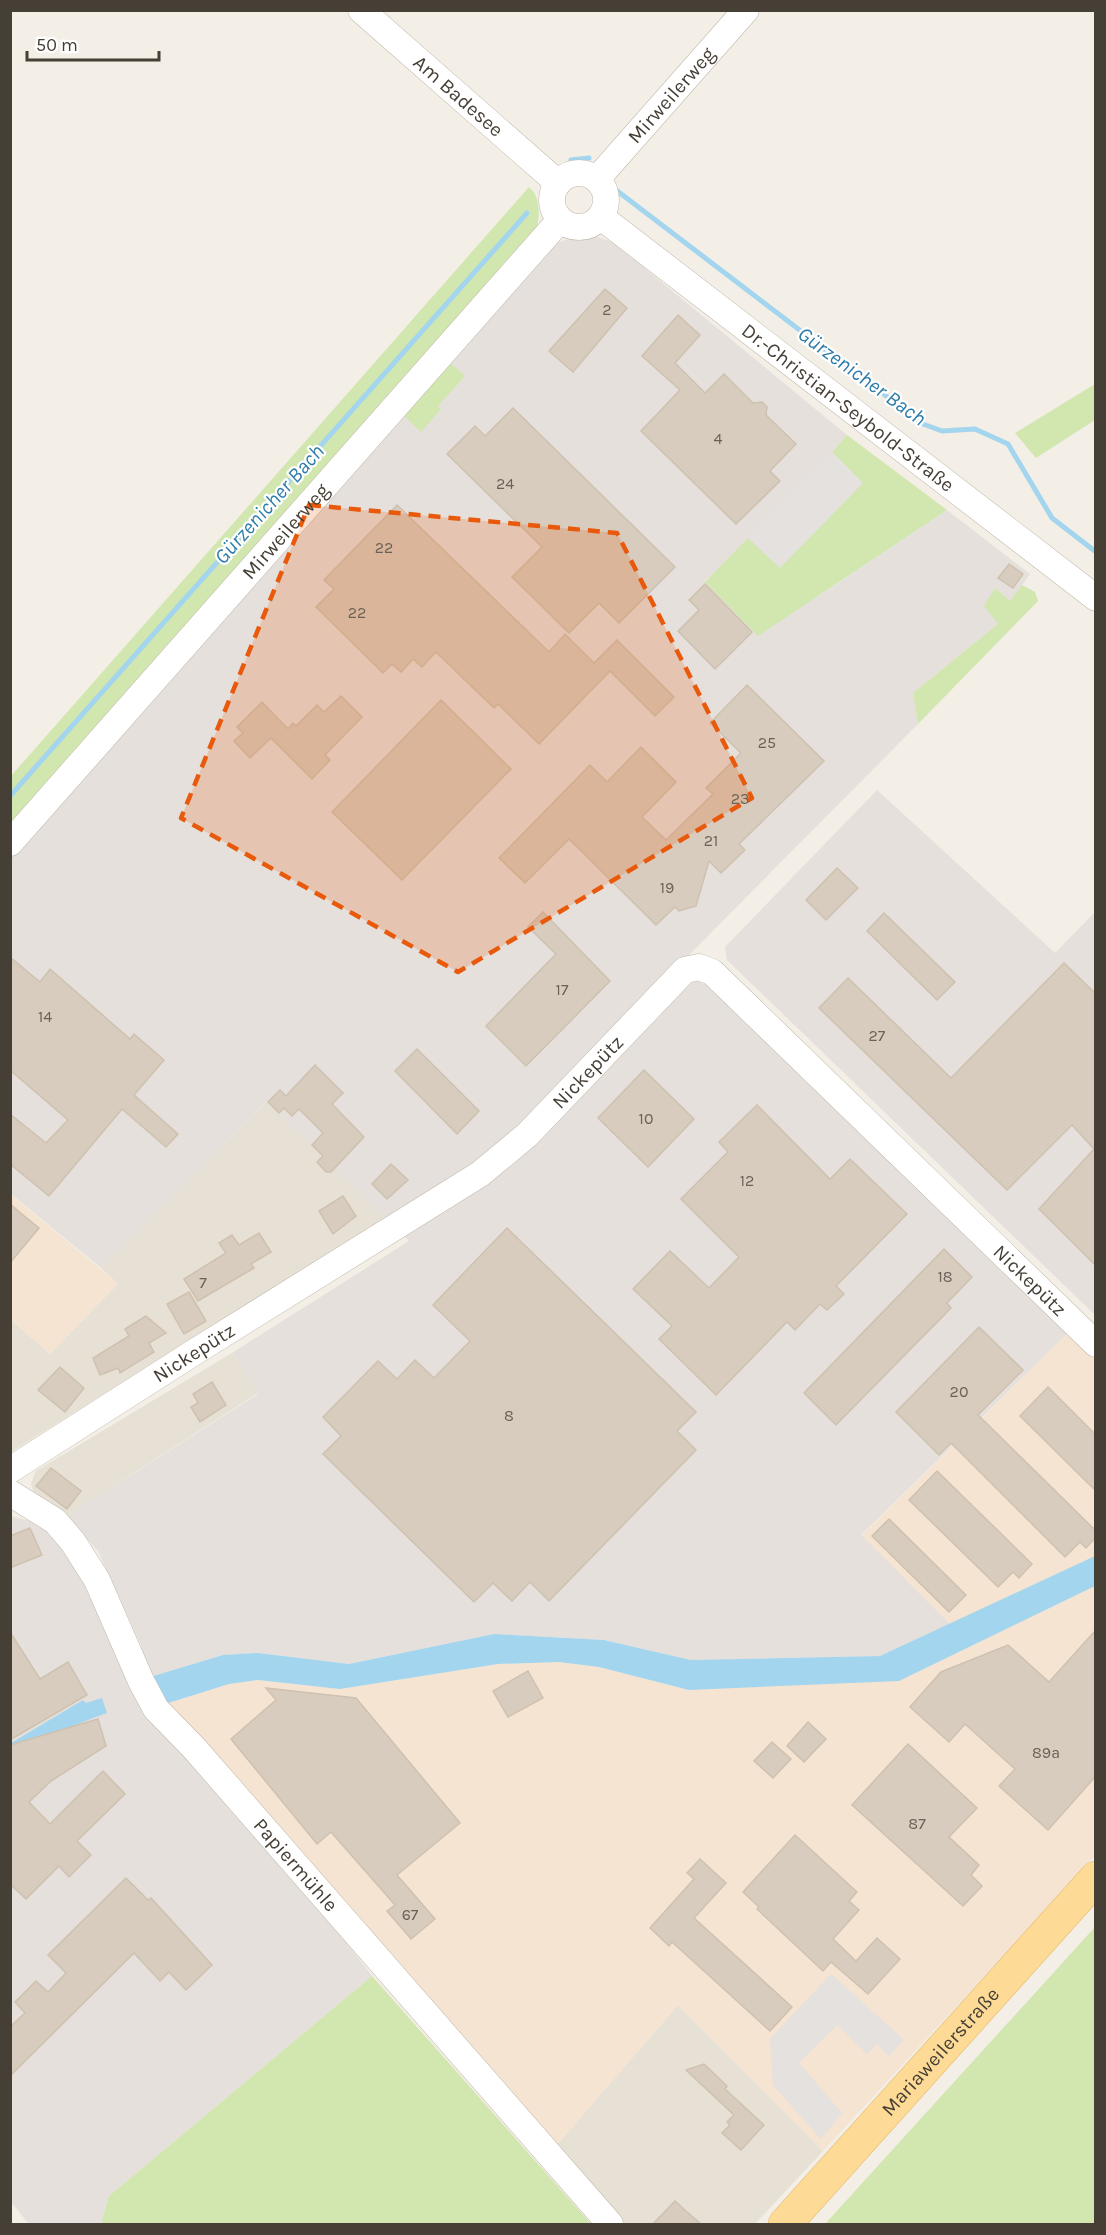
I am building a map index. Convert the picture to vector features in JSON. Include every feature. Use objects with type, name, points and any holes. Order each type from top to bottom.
[{"type":"main road","name":"Mariaweilerstraße","points":[[785,2224],[1095,1878]]},
{"type":"street","name":"Am Badesee","points":[[361,10],[558,183]]},
{"type":"street","name":"Mirweilerweg","points":[[597,179],[746,10]]},
{"type":"street","points":[[577,172],[597,179],[607,197],[601,217],[592,224],[582,227],[570,226],[560,220],[552,202],[558,183],[566,176],[577,172]]},
{"type":"street","name":"Dr.-Christian-Seybold-Straße","points":[[601,217],[1095,598]]},
{"type":"street","name":"Mirweilerweg","points":[[10,843],[560,220]]},
{"type":"street","name":"Nickepütz","points":[[10,1470],[480,1174],[527,1135],[686,970],[699,967],[712,972],[791,1046],[1095,1344]]},
{"type":"street","name":"Papiermühle","points":[[10,1493],[56,1521],[86,1561],[156,1709],[202,1757],[610,2224]]},
{"type":"highlighted area","points":[[309,505],[617,533],[752,798],[458,972],[181,818]]},
{"type":"shaded area","points":[[595,236],[614,243],[847,435],[832,452],[863,483],[780,568],[716,572],[705,581],[817,597],[947,510],[1030,574],[1010,602],[995,588],[998,624],[913,693],[918,724],[685,959],[1068,1333],[861,1535],[950,1624],[880,1656],[691,1660],[604,1640],[494,1634],[349,1664],[258,1653],[223,1655],[150,1677],[140,1643],[98,1551],[67,1516],[258,1394],[232,1353],[409,1241],[266,1102],[101,1268],[11,1194],[11,857],[549,250],[557,243],[574,237]]},
{"type":"shaded area","points":[[832,452],[863,483],[780,568],[748,538]]},
{"type":"shaded area","points":[[877,790],[1055,953],[1095,912],[1095,1315],[727,960],[725,947]]},
{"type":"shaded area","points":[[266,1102],[386,1217],[11,1452],[11,1320],[50,1354],[118,1284],[101,1268]]},
{"type":"shaded area","points":[[10,1194],[118,1284],[50,1354],[11,1320]]},
{"type":"shaded area","points":[[1068,1333],[1095,1358],[1095,1556],[950,1624],[861,1536]]},
{"type":"shaded area","points":[[232,1353],[258,1393],[67,1516],[34,1494],[31,1483],[36,1471]]},
{"type":"shaded area","points":[[10,1516],[34,1522],[63,1544],[92,1598],[147,1713],[310,1895],[372,1976],[109,2196],[101,2224],[29,2224],[11,2202]]},
{"type":"shaded area","points":[[1095,1586],[1095,1856],[823,2151],[678,2005],[556,2146],[165,1704],[229,1684],[258,1680],[340,1689],[498,1664],[559,1662],[599,1667],[689,1690],[939,1661]]},
{"type":"shaded area","points":[[831,1974],[904,2040],[889,2056],[877,2044],[867,2054],[837,2025],[799,2063],[842,2113],[821,2139],[773,2085],[770,2039]]},
{"type":"shaded area","points":[[678,2005],[823,2151],[755,2224],[620,2224],[556,2146]]},
{"type":"green space","points":[[529,187],[535,195],[538,206],[537,227],[11,826],[11,776]]},
{"type":"green space","points":[[449,362],[465,376],[438,406],[441,409],[421,432],[402,414]]},
{"type":"green space","points":[[1095,384],[1095,420],[1036,458],[1015,433]]},
{"type":"green space","points":[[847,435],[947,510],[758,636],[705,582],[748,538],[780,567],[862,483],[832,452]]},
{"type":"green space","points":[[1022,585],[1035,592],[1038,601],[918,724],[913,693],[998,624],[984,606],[995,588],[1010,601]]},
{"type":"green space","points":[[1095,1927],[1095,2224],[825,2224]]},
{"type":"green space","points":[[372,1976],[591,2224],[101,2224],[109,2196]]},
{"type":"water","points":[[1095,1556],[1095,1586],[899,1681],[689,1690],[599,1667],[559,1662],[498,1664],[340,1689],[258,1680],[229,1684],[165,1704],[150,1677],[223,1655],[258,1653],[349,1664],[494,1634],[604,1640],[691,1660],[880,1656]]},
{"type":"water","points":[[102,1698],[107,1713],[11,1753],[11,1743],[83,1700],[86,1703]]},
{"type":"building","points":[[605,289],[627,308],[573,372],[549,351]]},
{"type":"building","points":[[678,315],[700,335],[675,363],[705,393],[724,374],[753,403],[762,402],[767,407],[766,415],[796,444],[770,471],[780,481],[736,524],[641,431],[680,390],[642,356]]},
{"type":"building","points":[[513,408],[675,567],[619,623],[599,603],[569,633],[512,577],[542,547],[447,454],[475,426],[485,436]]},
{"type":"building","points":[[397,505],[549,652],[565,634],[594,663],[617,640],[674,697],[655,716],[610,671],[539,744],[498,704],[494,708],[436,652],[422,667],[413,659],[401,672],[392,664],[383,673],[316,607],[334,589],[324,580]]},
{"type":"building","points":[[1009,564],[1023,574],[1013,588],[998,578]]},
{"type":"building","points":[[705,584],[752,632],[715,669],[678,631],[699,610],[689,600]]},
{"type":"building","points":[[747,685],[824,761],[739,844],[745,850],[721,873],[709,861],[696,906],[679,911],[675,907],[656,925],[569,839],[525,883],[499,858],[590,765],[607,782],[641,747],[676,782],[642,817],[666,840],[713,794],[706,788],[741,753],[710,723]]},
{"type":"building","points":[[341,696],[362,717],[325,755],[330,760],[312,779],[271,738],[250,758],[234,741],[243,733],[237,727],[262,702],[288,729],[293,723],[296,726],[317,705],[324,712]]},
{"type":"building","points":[[441,700],[511,769],[402,880],[332,812]]},
{"type":"building","points":[[837,868],[858,888],[826,920],[806,900]]},
{"type":"building","points":[[543,912],[610,981],[526,1066],[486,1026],[556,954],[528,927]]},
{"type":"building","points":[[884,913],[955,982],[937,1000],[867,931]]},
{"type":"building","points":[[10,957],[40,982],[50,969],[130,1039],[134,1034],[164,1060],[134,1095],[178,1134],[166,1147],[122,1109],[49,1196],[10,1164],[10,1114],[46,1143],[68,1120],[10,1070]]},
{"type":"building","points":[[1064,963],[1095,993],[1095,1265],[1039,1209],[1094,1149],[1072,1125],[1007,1190],[819,1008],[848,978],[951,1078]]},
{"type":"building","points":[[417,1049],[479,1111],[457,1134],[395,1071]]},
{"type":"building","points":[[315,1065],[343,1093],[332,1104],[364,1137],[331,1172],[326,1172],[317,1162],[323,1156],[312,1145],[323,1133],[299,1109],[292,1116],[284,1108],[279,1113],[268,1102],[280,1090],[286,1096]]},
{"type":"building","points":[[644,1070],[694,1119],[648,1167],[598,1118]]},
{"type":"building","points":[[757,1105],[830,1179],[850,1159],[907,1214],[836,1286],[844,1294],[827,1310],[820,1304],[795,1330],[787,1322],[716,1395],[659,1339],[672,1326],[633,1289],[670,1251],[709,1288],[739,1257],[681,1199],[728,1152],[719,1142]]},
{"type":"building","points":[[391,1164],[408,1180],[387,1199],[372,1184]]},
{"type":"building","points":[[343,1196],[356,1216],[333,1234],[319,1211]]},
{"type":"building","points":[[10,1204],[39,1228],[10,1263]]},
{"type":"building","points":[[507,1228],[696,1412],[677,1431],[696,1450],[549,1601],[530,1582],[512,1601],[493,1583],[474,1602],[323,1454],[341,1436],[323,1417],[378,1361],[397,1379],[415,1360],[434,1378],[470,1341],[433,1305]]},
{"type":"building","points":[[259,1233],[271,1252],[251,1264],[254,1268],[198,1301],[184,1279],[226,1253],[219,1243],[232,1235],[239,1245]]},
{"type":"building","points":[[944,1249],[972,1277],[947,1303],[951,1308],[836,1425],[804,1393]]},
{"type":"building","points":[[189,1292],[206,1321],[184,1334],[167,1304]]},
{"type":"building","points":[[146,1316],[166,1333],[149,1343],[154,1352],[120,1373],[118,1368],[100,1375],[93,1358],[129,1336],[125,1329]]},
{"type":"building","points":[[979,1327],[1023,1370],[978,1415],[1095,1530],[1095,1538],[1086,1548],[1080,1542],[1065,1557],[951,1443],[939,1455],[896,1412]]},
{"type":"building","points":[[60,1367],[84,1388],[65,1412],[38,1390]]},
{"type":"building","points":[[212,1382],[226,1405],[200,1422],[191,1407],[198,1403],[193,1394]]},
{"type":"building","points":[[1048,1387],[1095,1434],[1095,1490],[1020,1416]]},
{"type":"building","points":[[51,1468],[81,1491],[67,1509],[36,1486]]},
{"type":"building","points":[[937,1471],[1032,1564],[1019,1578],[1013,1572],[998,1587],[909,1500]]},
{"type":"building","points":[[889,1519],[966,1595],[949,1612],[872,1536]]},
{"type":"building","points":[[30,1528],[42,1555],[10,1568],[10,1536]]},
{"type":"building","points":[[1095,1631],[1095,1777],[1048,1830],[999,1786],[1015,1769],[965,1724],[949,1742],[910,1707],[941,1672],[1008,1645],[1049,1682]]},
{"type":"building","points":[[10,1632],[40,1679],[68,1662],[87,1695],[10,1740]]},
{"type":"building","points":[[528,1671],[543,1698],[508,1717],[493,1691]]},
{"type":"building","points":[[266,1688],[356,1698],[460,1823],[397,1875],[435,1919],[411,1939],[387,1911],[395,1905],[331,1832],[317,1844],[231,1739],[276,1700]]},
{"type":"building","points":[[98,1719],[106,1746],[51,1781],[29,1802],[50,1824],[103,1771],[125,1794],[77,1841],[91,1855],[69,1877],[59,1866],[26,1899],[10,1884],[10,1745]]},
{"type":"building","points":[[808,1722],[826,1739],[804,1762],[787,1746]]},
{"type":"building","points":[[772,1742],[791,1759],[773,1778],[754,1761]]},
{"type":"building","points":[[908,1744],[977,1808],[949,1837],[979,1865],[971,1875],[982,1886],[963,1906],[852,1805]]},
{"type":"building","points":[[795,1835],[857,1892],[849,1901],[859,1910],[833,1939],[856,1961],[877,1938],[900,1959],[868,1994],[831,1962],[823,1971],[757,1909],[759,1907],[743,1892]]},
{"type":"building","points":[[700,1859],[726,1883],[694,1918],[792,2007],[770,2031],[672,1942],[669,1946],[650,1928],[694,1879],[687,1873]]},
{"type":"building","points":[[126,1878],[148,1900],[151,1898],[212,1965],[186,1990],[169,1972],[160,1981],[134,1953],[10,2076],[10,2027],[25,2013],[15,2002],[36,1981],[48,1992],[66,1973],[48,1955]]},
{"type":"building","points":[[704,2064],[727,2086],[725,2089],[764,2125],[741,2150],[722,2133],[730,2125],[727,2122],[734,2115],[686,2070]]},
{"type":"building","points":[[675,2201],[687,2212],[701,2224],[653,2224]]},
{"type":"waterway","name":"Gürzenicher Bach","points":[[571,160],[589,158]]},
{"type":"waterway","name":"Gürzenicher Bach","points":[[616,190],[923,424],[942,431],[975,429],[1008,444],[1052,518],[1096,552]]},
{"type":"waterway","name":"Gürzenicher Bach","points":[[10,796],[527,213]]}]
